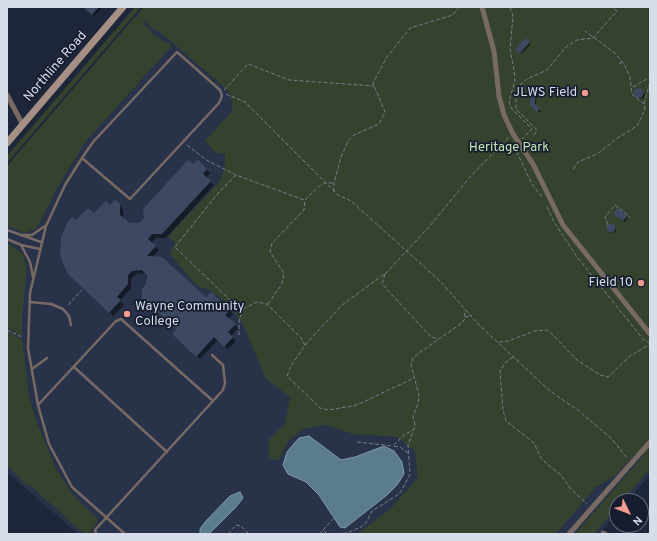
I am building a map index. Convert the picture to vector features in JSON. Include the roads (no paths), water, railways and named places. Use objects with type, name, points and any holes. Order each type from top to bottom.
[{"type":"main road","name":"Northline Road","points":[[7,143],[123,7]]},
{"type":"street","points":[[482,7],[494,51],[504,115],[513,134],[533,164],[563,225],[650,334]]},
{"type":"street","points":[[7,95],[22,125]]},
{"type":"street","points":[[569,534],[650,442]]},
{"type":"lane","points":[[82,158],[130,199],[219,103],[222,96],[221,92],[177,52],[93,142],[82,158],[65,185],[46,226],[41,242],[30,302],[28,348],[38,405],[49,444],[72,487],[125,534]]},
{"type":"lane","points":[[20,235],[32,235],[46,226]]},
{"type":"lane","points":[[7,230],[41,242]]},
{"type":"lane","points":[[7,239],[21,245],[40,248]]},
{"type":"lane","points":[[21,245],[30,262],[34,277]]},
{"type":"lane","points":[[30,302],[51,304],[63,309],[69,316],[71,325]]},
{"type":"lane","points":[[38,405],[116,321],[121,319],[213,401]]},
{"type":"lane","points":[[96,534],[95,530],[223,390],[225,383],[223,365],[212,356]]},
{"type":"lane","points":[[32,369],[47,358]]},
{"type":"lane","points":[[74,367],[166,452]]},
{"type":"place","name":"JLWS Field","points":[[585,93]]},
{"type":"place","name":"Field 10","points":[[641,283]]},
{"type":"place","name":"Wayne Community College","points":[[127,314]]},
{"type":"park label","name":"Heritage Park","points":[[509,148]]}]
